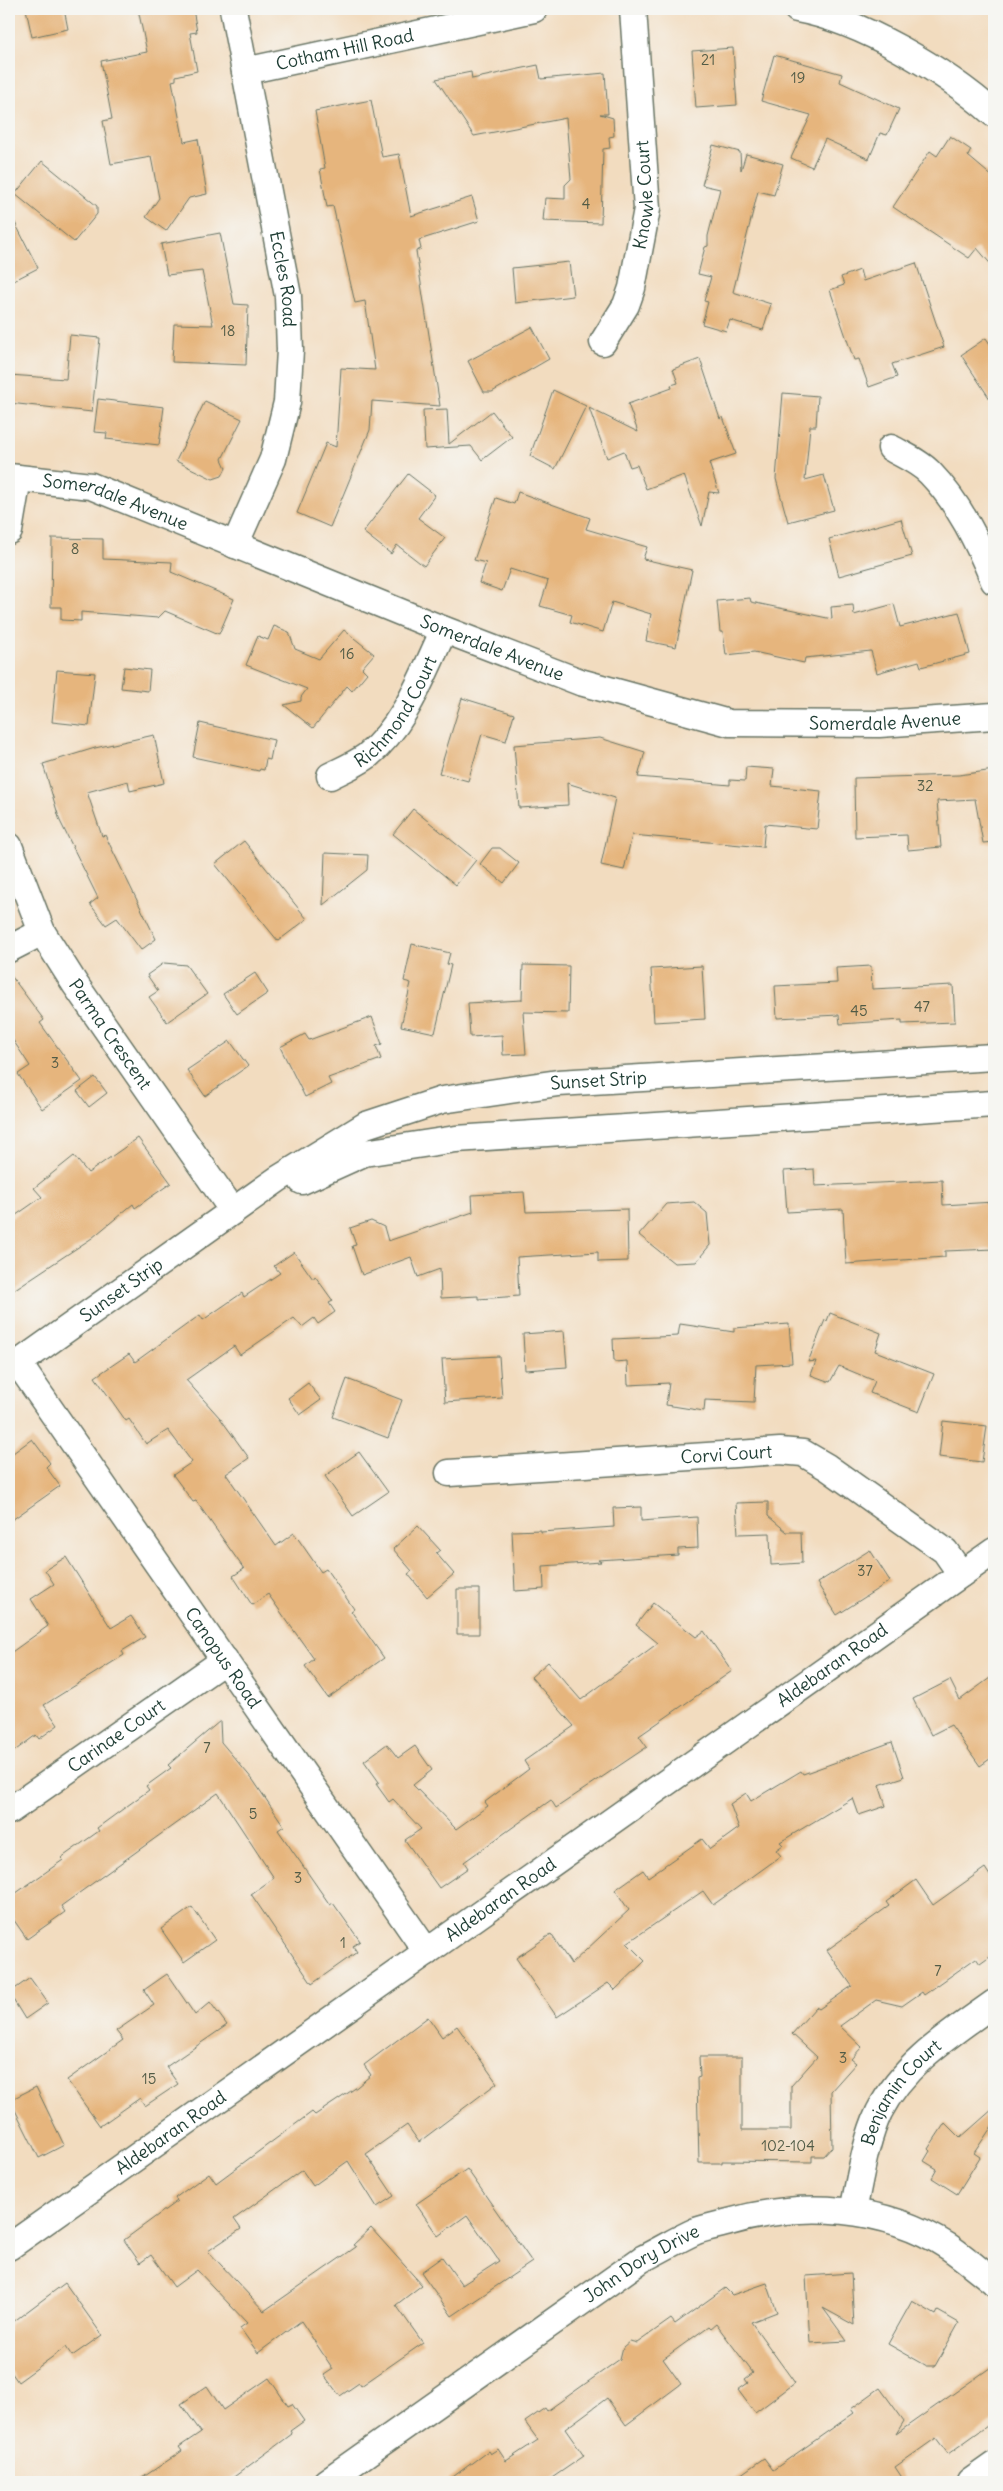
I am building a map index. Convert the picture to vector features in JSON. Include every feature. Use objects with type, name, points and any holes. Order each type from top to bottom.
[{"type":"street","name":"Eccles Road","points":[[233,9],[288,296],[290,350],[286,402],[273,459],[235,545]]},
{"type":"street","name":"Cotham Hill Road","points":[[245,70],[534,9]]},
{"type":"street","name":"Knowle Court","points":[[603,342],[626,305],[632,288],[647,209],[633,9]]},
{"type":"street","points":[[811,10],[870,34],[936,71],[977,98],[994,114]]},
{"type":"street","points":[[891,448],[928,471],[942,488],[962,514],[994,581]]},
{"type":"street","points":[[9,531],[13,478]]},
{"type":"street","name":"Somerdale Avenue","points":[[13,478],[91,486],[444,630],[580,682],[729,723],[878,724],[994,716]]},
{"type":"street","name":"Richmond Court","points":[[330,776],[365,757],[387,737],[406,711],[444,630]]},
{"type":"street","name":"Parma Crescent","points":[[9,846],[42,932],[75,984],[233,1212]]},
{"type":"street","points":[[9,949],[42,932]]},
{"type":"street","name":"Sunset Strip","points":[[14,1366],[278,1179],[366,1125],[442,1100],[558,1083],[994,1057]]},
{"type":"street","name":"Sunset Strip","points":[[233,1212],[364,1153],[456,1139],[994,1104]]},
{"type":"street","name":"Canopus Road","points":[[14,1366],[225,1660],[427,1952]]},
{"type":"street","name":"Corvi Court","points":[[449,1473],[780,1451],[803,1453],[945,1551],[962,1574]]},
{"type":"street","name":"Aldebaran Road","points":[[9,2248],[994,1551]]},
{"type":"street","name":"Carinae Court","points":[[9,1811],[225,1660]]},
{"type":"street","name":"Benjamin Court","points":[[853,2211],[868,2146],[879,2112],[917,2061],[994,2004]]},
{"type":"street","name":"John Dory Drive","points":[[326,2482],[642,2259],[698,2230],[759,2214],[813,2209],[853,2211],[869,2214],[916,2231],[949,2247],[994,2282]]},
{"type":"street","points":[[970,2482],[994,2466]]},
{"type":"building","points":[[26,9],[64,9],[68,29],[32,37]]},
{"type":"building","points":[[138,9],[193,9],[197,32],[190,33],[197,71],[176,76],[176,80],[172,81],[184,142],[198,139],[207,194],[189,198],[166,231],[146,217],[159,198],[151,157],[111,164],[103,121],[112,119],[101,61],[147,52]]},
{"type":"building","points":[[733,48],[737,105],[696,108],[692,51]]},
{"type":"building","points":[[774,55],[842,74],[840,82],[899,109],[887,135],[880,133],[869,159],[825,139],[812,167],[791,158],[811,115],[761,101]]},
{"type":"building","points":[[538,65],[541,79],[605,73],[608,114],[600,114],[613,118],[614,136],[609,137],[610,148],[603,149],[601,223],[543,221],[545,198],[565,199],[565,185],[571,179],[566,118],[474,136],[436,79],[471,72],[472,79]]},
{"type":"building","points":[[371,100],[382,157],[399,154],[411,216],[472,197],[479,221],[419,240],[421,249],[416,251],[440,406],[372,401],[370,430],[330,527],[297,513],[326,443],[336,447],[341,368],[375,370],[365,301],[355,303],[333,206],[327,207],[320,169],[325,168],[315,111]]},
{"type":"building","points":[[950,136],[971,150],[968,156],[994,178],[994,268],[977,248],[969,258],[893,207],[930,151],[937,156]]},
{"type":"building","points":[[713,145],[740,152],[741,170],[746,154],[783,164],[774,195],[758,191],[733,292],[771,304],[763,330],[730,320],[726,331],[702,324],[708,302],[704,301],[711,277],[698,274],[705,247],[708,246],[708,236],[720,189],[702,185]]},
{"type":"building","points":[[42,161],[97,206],[97,214],[74,242],[15,194]]},
{"type":"building","points":[[9,211],[38,268],[9,283]]},
{"type":"building","points":[[220,233],[234,304],[248,305],[246,365],[172,362],[174,324],[213,325],[202,271],[167,275],[161,244]]},
{"type":"building","points":[[569,262],[573,296],[515,303],[512,268]]},
{"type":"building","points":[[916,263],[944,347],[892,364],[897,377],[869,387],[859,359],[854,360],[830,290],[844,285],[841,277],[860,270],[863,281]]},
{"type":"building","points":[[532,327],[549,359],[492,392],[484,392],[468,361]]},
{"type":"building","points":[[70,335],[100,338],[92,412],[9,403],[9,375],[66,379]]},
{"type":"building","points":[[986,338],[994,350],[994,405],[961,355]]},
{"type":"building","points":[[700,359],[720,419],[723,417],[736,454],[709,463],[719,493],[709,492],[702,526],[684,475],[646,489],[637,465],[630,467],[624,451],[607,458],[589,408],[638,432],[628,404],[672,388],[671,385],[678,383],[673,369]]},
{"type":"building","points":[[553,390],[586,406],[555,469],[530,456]]},
{"type":"building","points":[[783,393],[818,396],[816,426],[810,426],[805,480],[824,475],[834,510],[788,522],[776,479]]},
{"type":"building","points":[[98,399],[164,407],[159,445],[106,439],[107,433],[94,432]]},
{"type":"building","points":[[205,401],[242,419],[222,459],[226,468],[222,476],[213,479],[176,461]]},
{"type":"building","points":[[447,409],[449,444],[492,411],[512,437],[482,460],[471,446],[425,449],[423,410]]},
{"type":"building","points":[[408,474],[435,495],[418,518],[445,538],[424,566],[397,545],[391,554],[363,532]]},
{"type":"building","points":[[518,492],[590,518],[586,529],[647,547],[643,559],[692,570],[676,647],[646,641],[651,614],[612,602],[603,632],[570,622],[572,615],[540,606],[548,581],[510,569],[502,591],[479,583],[486,563],[474,560],[496,498],[514,504]]},
{"type":"building","points":[[901,519],[912,556],[839,576],[829,539]]},
{"type":"building","points":[[52,538],[103,539],[103,559],[172,562],[171,572],[234,599],[219,634],[165,611],[158,618],[81,612],[81,621],[61,620],[61,607],[51,607]]},
{"type":"building","points":[[750,598],[751,602],[832,619],[831,607],[853,605],[854,615],[894,604],[900,627],[959,612],[970,654],[921,667],[919,661],[877,673],[871,651],[805,658],[804,663],[754,652],[726,655],[723,632],[720,632],[717,601]]},
{"type":"building","points":[[274,626],[289,632],[295,649],[319,659],[344,630],[374,654],[362,668],[367,673],[352,691],[347,686],[313,728],[284,705],[301,701],[301,697],[307,689],[246,665],[258,636],[268,640]]},
{"type":"building","points":[[124,667],[150,670],[148,691],[121,688]]},
{"type":"building","points":[[57,670],[95,673],[89,726],[52,722]]},
{"type":"building","points":[[462,698],[514,714],[506,741],[482,734],[468,781],[439,773]]},
{"type":"building","points":[[200,723],[274,740],[270,760],[266,759],[264,770],[260,769],[259,771],[193,757]]},
{"type":"building","points":[[154,735],[164,783],[130,791],[128,781],[87,792],[102,836],[105,835],[156,939],[141,950],[117,918],[106,925],[90,904],[98,898],[60,821],[43,764],[95,748]]},
{"type":"building","points":[[600,738],[645,752],[638,777],[730,785],[730,780],[745,781],[746,767],[774,769],[772,786],[821,791],[817,829],[765,824],[763,847],[632,835],[624,870],[601,865],[615,798],[567,783],[568,805],[519,808],[514,745]]},
{"type":"building","points":[[994,770],[994,842],[983,843],[975,799],[937,801],[941,847],[908,850],[907,835],[855,837],[854,778],[959,775]]},
{"type":"building","points":[[413,809],[476,860],[456,885],[393,834]]},
{"type":"building","points":[[244,841],[307,919],[278,941],[215,864]]},
{"type":"building","points":[[492,848],[500,848],[519,863],[504,883],[480,864]]},
{"type":"building","points":[[325,853],[368,855],[367,870],[323,905]]},
{"type":"building","points":[[412,944],[450,953],[447,964],[451,965],[435,1033],[401,1026],[411,983],[404,981]]},
{"type":"building","points":[[164,963],[186,965],[207,994],[167,1022],[149,997],[158,991],[147,975]]},
{"type":"building","points":[[523,965],[569,966],[568,1013],[523,1012],[526,1054],[503,1055],[502,1035],[470,1037],[468,1003],[522,1000]]},
{"type":"building","points":[[702,966],[705,1019],[654,1022],[651,969]]},
{"type":"building","points":[[871,966],[872,989],[953,985],[955,1022],[902,1024],[902,1020],[840,1024],[839,1015],[777,1018],[775,986],[837,983],[836,968]]},
{"type":"building","points":[[9,973],[44,1020],[40,1023],[82,1081],[42,1109],[18,1074],[30,1066],[9,1034]]},
{"type":"building","points":[[255,973],[268,993],[237,1014],[223,994]]},
{"type":"building","points":[[372,1017],[382,1044],[376,1046],[381,1059],[328,1078],[331,1084],[305,1097],[280,1047],[305,1034],[309,1040]]},
{"type":"building","points":[[230,1041],[248,1066],[205,1096],[187,1070]]},
{"type":"building","points":[[95,1077],[107,1093],[89,1107],[77,1091]]},
{"type":"building","points":[[138,1138],[171,1183],[135,1208],[133,1204],[92,1238],[9,1293],[9,1220],[42,1197],[34,1188],[74,1156],[88,1173]]},
{"type":"building","points":[[814,1169],[815,1186],[942,1180],[943,1205],[994,1202],[994,1249],[945,1251],[945,1257],[846,1264],[843,1209],[787,1212],[784,1171]]},
{"type":"building","points":[[524,1192],[526,1212],[627,1209],[628,1261],[598,1262],[598,1252],[517,1257],[519,1296],[478,1299],[478,1296],[441,1298],[440,1269],[418,1277],[411,1257],[362,1275],[352,1246],[356,1245],[350,1228],[371,1221],[384,1227],[388,1241],[473,1212],[472,1195]]},
{"type":"building","points":[[694,1202],[707,1213],[710,1245],[696,1262],[674,1263],[639,1235],[666,1204]]},
{"type":"building","points":[[294,1252],[313,1279],[315,1276],[333,1301],[329,1303],[335,1312],[318,1324],[314,1318],[302,1327],[294,1318],[240,1355],[234,1346],[186,1380],[220,1418],[249,1458],[226,1474],[276,1546],[294,1533],[321,1572],[326,1569],[354,1609],[351,1611],[384,1658],[328,1698],[305,1666],[314,1659],[268,1594],[252,1605],[233,1576],[244,1569],[196,1501],[193,1502],[173,1475],[192,1462],[168,1430],[146,1444],[129,1419],[126,1421],[95,1377],[129,1354],[135,1362],[200,1315],[203,1320],[242,1293],[244,1297],[280,1273],[274,1266]]},
{"type":"building","points":[[830,1313],[881,1333],[875,1351],[934,1374],[919,1412],[870,1393],[875,1381],[839,1366],[830,1382],[811,1375],[816,1361],[808,1362],[825,1320],[827,1321]]},
{"type":"building","points":[[680,1324],[734,1332],[734,1328],[789,1324],[792,1363],[756,1365],[754,1402],[705,1400],[704,1411],[666,1405],[669,1383],[628,1385],[627,1361],[614,1362],[613,1339],[678,1336]]},
{"type":"building","points":[[564,1331],[567,1367],[525,1370],[523,1334]]},
{"type":"building","points":[[499,1356],[502,1398],[445,1402],[442,1359]]},
{"type":"building","points":[[347,1379],[402,1400],[388,1438],[333,1417]]},
{"type":"building","points":[[308,1383],[321,1400],[300,1415],[288,1398]]},
{"type":"building","points":[[943,1421],[987,1426],[982,1462],[939,1457]]},
{"type":"building","points":[[32,1439],[50,1463],[46,1467],[60,1486],[9,1522],[9,1456]]},
{"type":"building","points":[[359,1452],[388,1492],[353,1516],[325,1476]]},
{"type":"building","points":[[768,1502],[768,1516],[787,1532],[801,1532],[802,1563],[771,1565],[770,1533],[738,1534],[736,1503]]},
{"type":"building","points":[[641,1507],[641,1521],[697,1517],[698,1548],[678,1549],[678,1555],[598,1560],[601,1562],[543,1566],[544,1589],[515,1591],[512,1531],[541,1530],[541,1532],[614,1527],[613,1508]]},
{"type":"building","points":[[418,1526],[440,1550],[436,1553],[454,1574],[427,1597],[408,1574],[412,1571],[393,1549]]},
{"type":"building","points":[[870,1550],[890,1581],[837,1615],[817,1583]]},
{"type":"building","points":[[66,1557],[111,1628],[131,1616],[145,1637],[122,1651],[124,1655],[44,1705],[58,1725],[39,1739],[36,1735],[9,1755],[9,1654],[48,1626],[31,1599],[54,1584],[45,1570]]},
{"type":"building","points":[[457,1589],[479,1589],[479,1634],[457,1634]]},
{"type":"building","points":[[653,1603],[696,1637],[704,1631],[732,1671],[639,1736],[647,1747],[556,1808],[551,1800],[464,1862],[468,1868],[439,1888],[405,1840],[421,1829],[393,1799],[389,1802],[376,1784],[379,1782],[364,1761],[387,1744],[398,1758],[415,1746],[432,1770],[413,1785],[456,1829],[488,1806],[485,1802],[529,1769],[524,1761],[574,1726],[531,1677],[548,1662],[581,1700],[658,1643],[636,1625]]},
{"type":"building","points":[[994,1675],[994,1756],[980,1766],[951,1725],[931,1735],[913,1699],[950,1680],[960,1700]]},
{"type":"building","points":[[220,1721],[221,1742],[253,1780],[284,1826],[278,1830],[330,1905],[333,1903],[360,1941],[353,1946],[357,1952],[312,1984],[251,1894],[274,1878],[218,1793],[61,1906],[65,1912],[27,1939],[9,1913],[9,1898],[63,1860],[61,1858],[99,1831],[97,1828],[149,1790],[146,1786],[171,1768],[168,1765]]},
{"type":"building","points":[[892,1742],[904,1777],[879,1785],[886,1806],[859,1815],[853,1798],[780,1842],[783,1845],[776,1850],[781,1856],[713,1905],[703,1891],[627,1943],[645,1961],[615,1990],[608,1983],[557,2017],[516,1958],[551,1934],[571,1964],[629,1910],[615,1890],[643,1870],[648,1877],[702,1839],[710,1849],[739,1828],[730,1804],[746,1793],[751,1801],[801,1771],[803,1774]]},
{"type":"building","points":[[985,1868],[994,1882],[994,1954],[980,1964],[976,1958],[924,1995],[922,1992],[902,2006],[876,2000],[840,2026],[862,2047],[851,2059],[856,2063],[831,2091],[832,2147],[824,2156],[812,2156],[812,2162],[722,2161],[722,2163],[699,2163],[697,2078],[700,2077],[699,2057],[742,2057],[742,2130],[791,2130],[791,2086],[817,2057],[792,2034],[816,2007],[819,2009],[852,1986],[827,1950],[889,1906],[886,1902],[916,1880],[933,1905]]},
{"type":"building","points":[[192,1907],[215,1940],[184,1962],[161,1929]]},
{"type":"building","points":[[167,1974],[195,2015],[210,2002],[227,2025],[166,2067],[178,2084],[145,2106],[140,2098],[100,2126],[67,2080],[123,2040],[116,2031],[154,2005],[144,1990]]},
{"type":"building","points":[[30,1978],[48,2003],[25,2019],[9,1993]]},
{"type":"building","points":[[428,2017],[442,2037],[457,2026],[497,2083],[419,2142],[407,2125],[366,2154],[394,2196],[377,2207],[348,2161],[313,2186],[302,2170],[234,2219],[241,2229],[208,2251],[264,2311],[356,2247],[353,2245],[371,2228],[422,2285],[396,2305],[423,2343],[361,2386],[359,2383],[340,2396],[324,2375],[333,2369],[301,2321],[258,2353],[240,2328],[247,2323],[197,2270],[174,2287],[151,2255],[140,2263],[124,2240],[177,2201],[175,2198],[209,2173],[216,2183],[312,2112],[315,2115],[357,2087],[371,2075],[364,2065]]},
{"type":"building","points":[[36,2087],[64,2145],[39,2158],[10,2100]]},
{"type":"building","points":[[994,2108],[994,2123],[974,2153],[980,2157],[957,2194],[932,2178],[937,2169],[924,2161],[930,2151],[928,2149],[945,2123],[960,2138]]},
{"type":"building","points":[[467,2169],[532,2262],[452,2316],[421,2272],[442,2257],[462,2285],[499,2261],[467,2215],[438,2236],[416,2204]]},
{"type":"building","points":[[851,2273],[854,2325],[823,2308],[847,2341],[810,2343],[806,2276]]},
{"type":"building","points":[[65,2283],[102,2335],[72,2356],[66,2347],[18,2382],[9,2369],[9,2325]]},
{"type":"building","points":[[767,2283],[777,2312],[751,2322],[795,2383],[755,2413],[738,2390],[748,2383],[745,2379],[753,2373],[716,2324],[711,2328],[709,2326],[663,2359],[681,2384],[626,2425],[607,2398],[565,2429],[584,2456],[546,2482],[446,2482],[488,2451],[490,2454],[498,2449],[506,2461],[538,2440],[525,2422],[545,2408],[547,2411],[620,2359],[623,2347],[630,2341],[637,2343],[671,2319],[675,2324],[725,2288],[732,2295]]},
{"type":"building","points":[[912,2301],[936,2315],[938,2311],[959,2323],[935,2366],[927,2366],[888,2344]]},
{"type":"building","points":[[994,2365],[994,2421],[948,2454],[936,2438],[895,2467],[905,2482],[730,2482],[764,2458],[773,2470],[854,2413],[851,2409],[880,2388],[904,2421],[896,2434]]},
{"type":"building","points":[[269,2378],[288,2406],[292,2404],[304,2421],[290,2431],[292,2434],[227,2482],[136,2482],[182,2451],[179,2447],[201,2432],[181,2404],[207,2386],[223,2410]]}]
